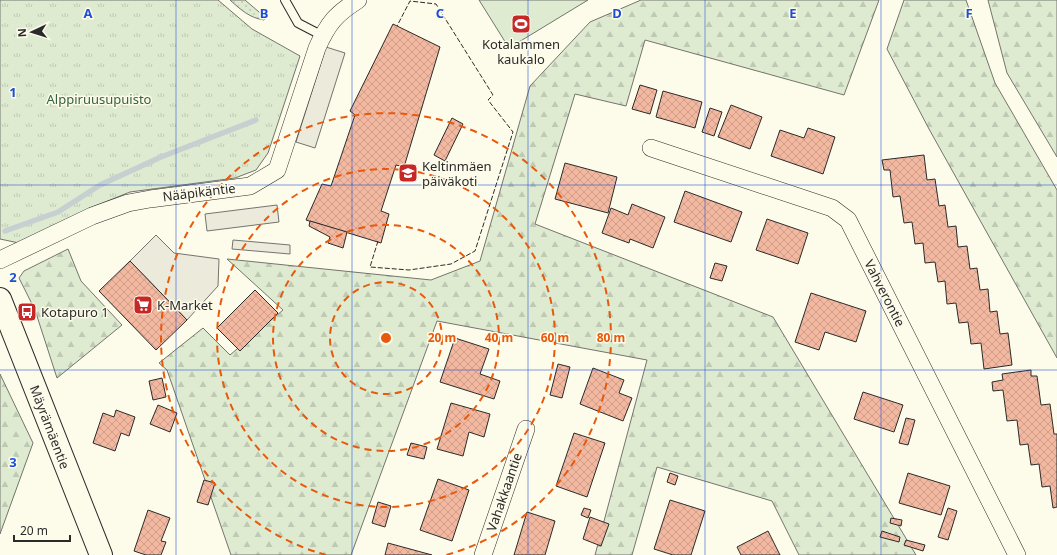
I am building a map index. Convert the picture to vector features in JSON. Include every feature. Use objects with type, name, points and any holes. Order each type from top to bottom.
[{"type":"street","name":"Nääpikäntie","points":[[0,260],[92,216],[128,203],[250,186],[278,170],[320,42],[333,18],[358,0]]},
{"type":"street","name":"Vahverontie","points":[[651,148],[832,208],[848,220],[1017,555]]},
{"type":"street","name":"Mäyrämäentie","points":[[0,299],[101,555]]},
{"type":"street","name":"Vahakkaantie","points":[[483,555],[526,429]]},
{"type":"lane","points":[[284,0],[298,22],[320,42]]},
{"type":"green space","name":"Alppiruusupuisto","points":[[0,0],[218,0],[252,29],[300,56],[268,153],[256,170],[235,178],[130,192],[90,208],[19,243],[0,239]]},
{"type":"green space","points":[[230,0],[245,0],[266,18],[264,20],[250,15]]},
{"type":"green space","name":"Kotalammen kaukalo","points":[[479,0],[588,0],[509,48]]},
{"type":"green space","points":[[641,0],[879,0],[844,95],[645,40],[626,106],[575,94],[535,224],[773,317],[916,555],[799,555],[772,501],[657,467],[632,555],[595,555],[647,360],[437,321],[351,555],[231,555],[167,370],[159,363],[203,328],[230,355],[283,310],[227,259],[431,280],[480,261],[530,86],[590,22]]},
{"type":"green space","points":[[904,0],[966,0],[995,83],[1057,190],[1057,358],[929,129],[887,49]]},
{"type":"green space","points":[[988,0],[1057,0],[1057,157],[1007,73]]},
{"type":"green space","points":[[68,249],[81,281],[122,325],[57,378],[35,310],[19,278],[24,271]]},
{"type":"green space","points":[[0,374],[33,443],[0,534]]},
{"type":"shaded area","points":[[326,47],[345,53],[315,148],[296,142]]},
{"type":"shaded area","points":[[277,205],[279,222],[207,231],[205,214]]},
{"type":"shaded area","points":[[156,235],[174,253],[219,259],[218,286],[187,320],[130,261]]},
{"type":"shaded area","points":[[233,240],[290,245],[290,254],[232,249]]},
{"type":"building","points":[[393,24],[440,47],[404,167],[396,165],[381,211],[389,214],[381,243],[306,220],[322,184],[331,186],[355,115],[350,111]]},
{"type":"building","points":[[640,85],[657,90],[650,114],[632,109]]},
{"type":"building","points":[[663,91],[702,102],[695,128],[656,117]]},
{"type":"building","points":[[731,105],[762,117],[750,149],[718,137]]},
{"type":"building","points":[[710,108],[722,112],[714,136],[702,132]]},
{"type":"building","points":[[452,118],[463,124],[445,161],[434,155]]},
{"type":"building","points":[[808,128],[835,137],[823,174],[771,156],[780,130],[804,138]]},
{"type":"building","points":[[924,155],[927,180],[935,179],[939,206],[945,205],[948,227],[956,226],[958,247],[967,246],[970,269],[977,268],[980,290],[988,289],[990,312],[997,311],[1000,334],[1008,333],[1012,365],[984,369],[981,343],[971,344],[968,322],[959,323],[956,303],[947,304],[945,281],[938,282],[935,262],[925,263],[923,243],[915,244],[912,222],[904,223],[900,196],[893,197],[890,170],[884,170],[882,160]]},
{"type":"building","points":[[565,163],[617,177],[608,213],[555,199]]},
{"type":"building","points":[[685,191],[742,212],[731,242],[674,222]]},
{"type":"building","points":[[632,204],[665,217],[653,248],[630,239],[629,243],[602,233],[611,208],[628,215]]},
{"type":"building","points":[[767,219],[808,233],[798,264],[756,250]]},
{"type":"building","points":[[310,221],[347,232],[343,248],[328,243],[330,237],[309,226]]},
{"type":"building","name":"K-Market","points":[[130,261],[187,320],[156,350],[99,291]]},
{"type":"building","points":[[715,263],[727,266],[722,281],[710,278]]},
{"type":"building","points":[[255,290],[278,313],[240,351],[217,328]]},
{"type":"building","points":[[811,293],[866,311],[856,342],[825,332],[819,350],[795,342]]},
{"type":"building","points":[[455,338],[489,349],[480,374],[500,381],[494,399],[440,382]]},
{"type":"building","points":[[558,364],[570,367],[562,398],[550,395]]},
{"type":"building","points":[[593,368],[624,380],[619,393],[632,398],[623,421],[580,404]]},
{"type":"building","points":[[1031,370],[1031,376],[1037,376],[1041,405],[1050,404],[1054,434],[1057,434],[1057,507],[1053,508],[1050,486],[1042,487],[1039,464],[1031,465],[1028,444],[1020,445],[1017,420],[1007,421],[1003,390],[993,391],[992,382],[1003,380],[1002,374]]},
{"type":"building","points":[[162,378],[166,397],[153,400],[149,381]]},
{"type":"building","points":[[863,392],[903,405],[894,432],[854,419]]},
{"type":"building","points":[[451,403],[490,414],[484,437],[469,432],[463,456],[437,449]]},
{"type":"building","points":[[158,405],[177,413],[170,432],[150,424]]},
{"type":"building","points":[[116,410],[135,417],[129,436],[121,433],[115,451],[93,443],[103,413],[114,417]]},
{"type":"building","points":[[906,418],[915,420],[908,445],[899,443]]},
{"type":"building","points":[[574,433],[605,443],[587,497],[556,486]]},
{"type":"building","points":[[411,443],[427,447],[424,459],[407,455]]},
{"type":"building","points":[[670,473],[678,476],[675,485],[667,482]]},
{"type":"building","points":[[908,473],[950,486],[941,515],[899,503]]},
{"type":"building","points":[[438,479],[469,490],[452,541],[420,530]]},
{"type":"building","points":[[204,480],[215,483],[208,505],[197,502]]},
{"type":"building","points":[[670,500],[705,511],[691,555],[673,555],[654,549]]},
{"type":"building","points":[[378,502],[391,506],[385,527],[372,523]]},
{"type":"building","points":[[584,508],[591,510],[588,518],[581,515]]},
{"type":"building","points":[[948,508],[957,511],[948,540],[938,537]]},
{"type":"building","points":[[148,510],[170,518],[161,541],[166,542],[161,555],[146,555],[134,551]]},
{"type":"building","points":[[527,512],[555,521],[545,555],[514,555]]},
{"type":"building","points":[[590,517],[609,524],[601,546],[583,539]]},
{"type":"building","points":[[891,518],[902,520],[901,526],[890,523]]},
{"type":"building","points":[[768,531],[780,555],[741,555],[737,547]]},
{"type":"building","points":[[882,531],[900,537],[899,542],[880,537]]},
{"type":"building","points":[[906,540],[925,545],[923,551],[904,545]]},
{"type":"building","points":[[388,543],[432,555],[385,555]]},
{"type":"waterway","points":[[5,231],[58,212],[100,185],[161,157],[256,120]]},
{"type":"fence","points":[[378,241],[370,267],[409,270],[451,264],[475,251],[513,132],[488,100],[493,95],[436,4],[410,1],[397,26]]},
{"type":"place","name":"Kotalammen kaukalo","points":[[521,24]]},
{"type":"place","name":"Keltinmäen päiväkoti","points":[[408,173]]},
{"type":"place","name":"K-Market","points":[[143,305]]},
{"type":"place","name":"Kotapuro 1","points":[[27,312]]}]
